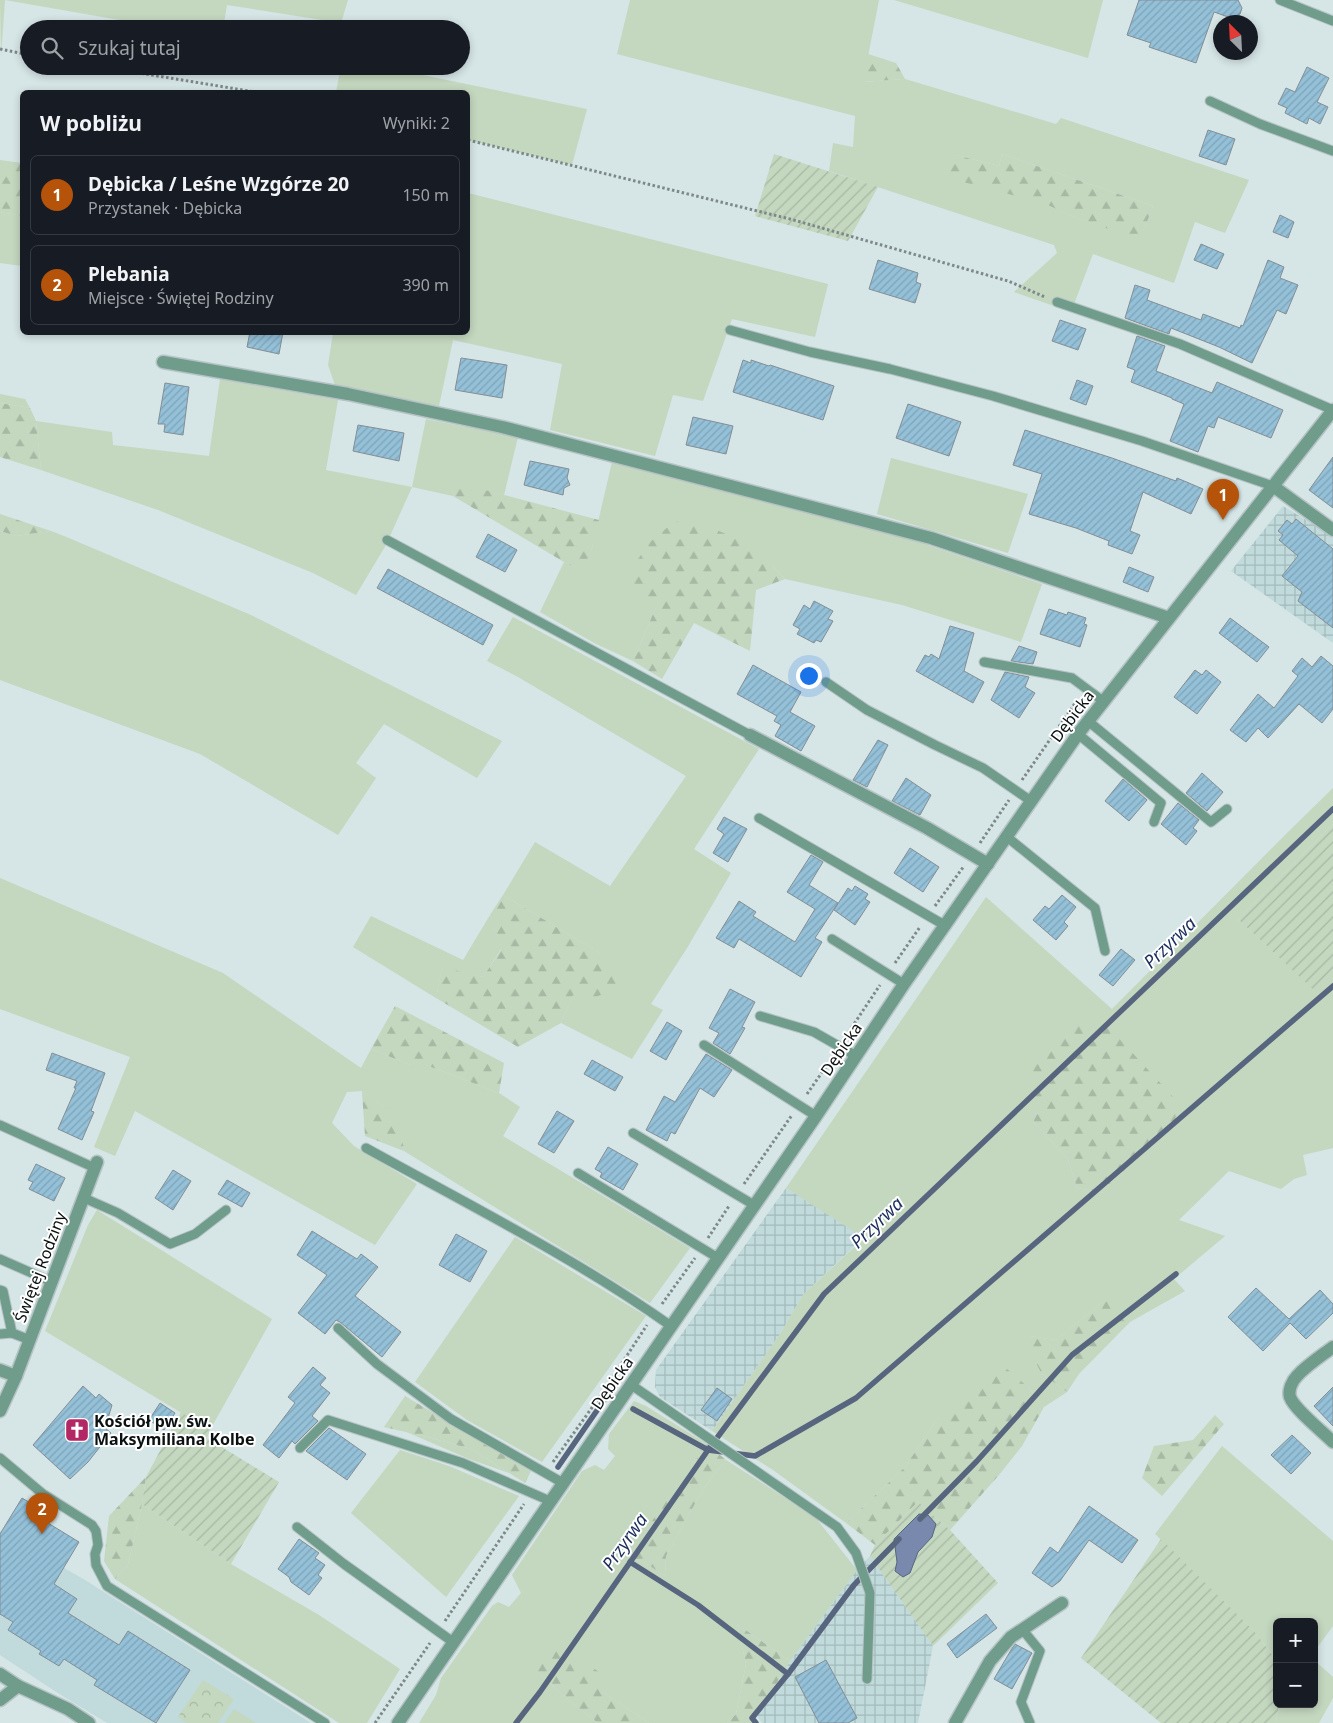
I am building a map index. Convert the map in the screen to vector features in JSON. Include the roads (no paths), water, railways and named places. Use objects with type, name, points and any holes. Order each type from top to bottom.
[{"type":"street","points":[[163,362],[348,394],[502,427],[931,538],[1170,618]]},
{"type":"street","name":"Dębicka","points":[[398,1723],[816,1116],[904,984],[1078,734],[1333,410]]},
{"type":"street","points":[[1273,486],[1333,530]]},
{"type":"street","points":[[750,735],[927,828],[988,864]]},
{"type":"street","name":"Świętej Rodziny","points":[[0,1411],[16,1376],[96,1165]]},
{"type":"street","points":[[1333,1346],[1297,1376],[1292,1382],[1289,1391],[1290,1398],[1296,1406],[1333,1442]]},
{"type":"street","points":[[0,1370],[16,1376]]},
{"type":"street","points":[[955,1723],[990,1661],[1011,1637],[1062,1603]]},
{"type":"street","points":[[0,1674],[18,1686],[68,1709],[89,1723]]},
{"type":"street","points":[[0,1700],[18,1686]]},
{"type":"lane","points":[[1280,0],[1333,21]]},
{"type":"lane","points":[[1210,101],[1260,124],[1333,151]]},
{"type":"lane","points":[[1057,302],[1180,344],[1333,410]]},
{"type":"lane","points":[[730,330],[810,352],[890,369],[993,396],[1142,441],[1273,486]]},
{"type":"lane","points":[[387,540],[750,735]]},
{"type":"lane","points":[[984,662],[1072,678],[1104,701]]},
{"type":"lane","points":[[826,682],[866,710],[935,746],[983,768],[1031,801]]},
{"type":"lane","points":[[1088,721],[1211,822],[1227,808]]},
{"type":"lane","points":[[1078,734],[1162,803],[1154,822]]},
{"type":"lane","points":[[759,818],[946,926]]},
{"type":"lane","points":[[1007,837],[1095,908],[1105,951]]},
{"type":"lane","points":[[832,939],[904,984]]},
{"type":"lane","points":[[760,1016],[814,1032],[856,1056]]},
{"type":"lane","points":[[704,1045],[816,1116]]},
{"type":"lane","points":[[0,1125],[96,1165]]},
{"type":"lane","points":[[633,1134],[754,1205]]},
{"type":"lane","points":[[366,1148],[536,1241],[632,1299],[671,1326]]},
{"type":"lane","points":[[578,1173],[718,1258]]},
{"type":"lane","points":[[84,1198],[118,1213],[170,1244],[195,1234],[226,1210]]},
{"type":"lane","points":[[0,1259],[52,1282]]},
{"type":"lane","points":[[0,1290],[3,1291],[12,1333]]},
{"type":"lane","points":[[338,1328],[378,1364],[451,1419],[563,1482]]},
{"type":"lane","points":[[0,1334],[12,1333],[30,1340]]},
{"type":"lane","points":[[630,1384],[837,1527],[856,1553],[870,1592],[867,1679]]},
{"type":"lane","points":[[300,1448],[328,1420],[463,1463],[550,1501]]},
{"type":"lane","points":[[0,1458],[43,1494],[92,1525],[96,1531],[98,1546],[95,1554],[96,1565],[107,1586],[325,1723]]},
{"type":"lane","points":[[297,1527],[344,1564],[453,1642]]},
{"type":"lane","points":[[1022,1629],[1040,1650],[1021,1702],[1030,1723]]},
{"type":"water","points":[[919,1514],[928,1515],[936,1524],[932,1537],[918,1552],[910,1573],[903,1577],[895,1571],[897,1562],[894,1539]]},
{"type":"waterway","name":"Przyrwa","points":[[516,1723],[540,1692],[708,1450],[824,1294],[1333,809]]},
{"type":"waterway","points":[[633,1409],[708,1450],[755,1456],[856,1398],[1333,986]]},
{"type":"waterway","points":[[920,1519],[977,1461],[1072,1355],[1176,1274]]},
{"type":"waterway","points":[[558,1467],[610,1393]]},
{"type":"waterway","points":[[788,1674],[854,1585],[899,1539]]},
{"type":"waterway","points":[[630,1562],[698,1605],[788,1674],[752,1718],[756,1723]]},
{"type":"place","name":"Dębicka / Leśne Wzgórze 20","points":[[1223,520]]},
{"type":"place","name":"Kościół pw. św. Maksymiliana Kolbe","points":[[77,1430]]},
{"type":"place","name":"Plebania","points":[[42,1534]]}]
